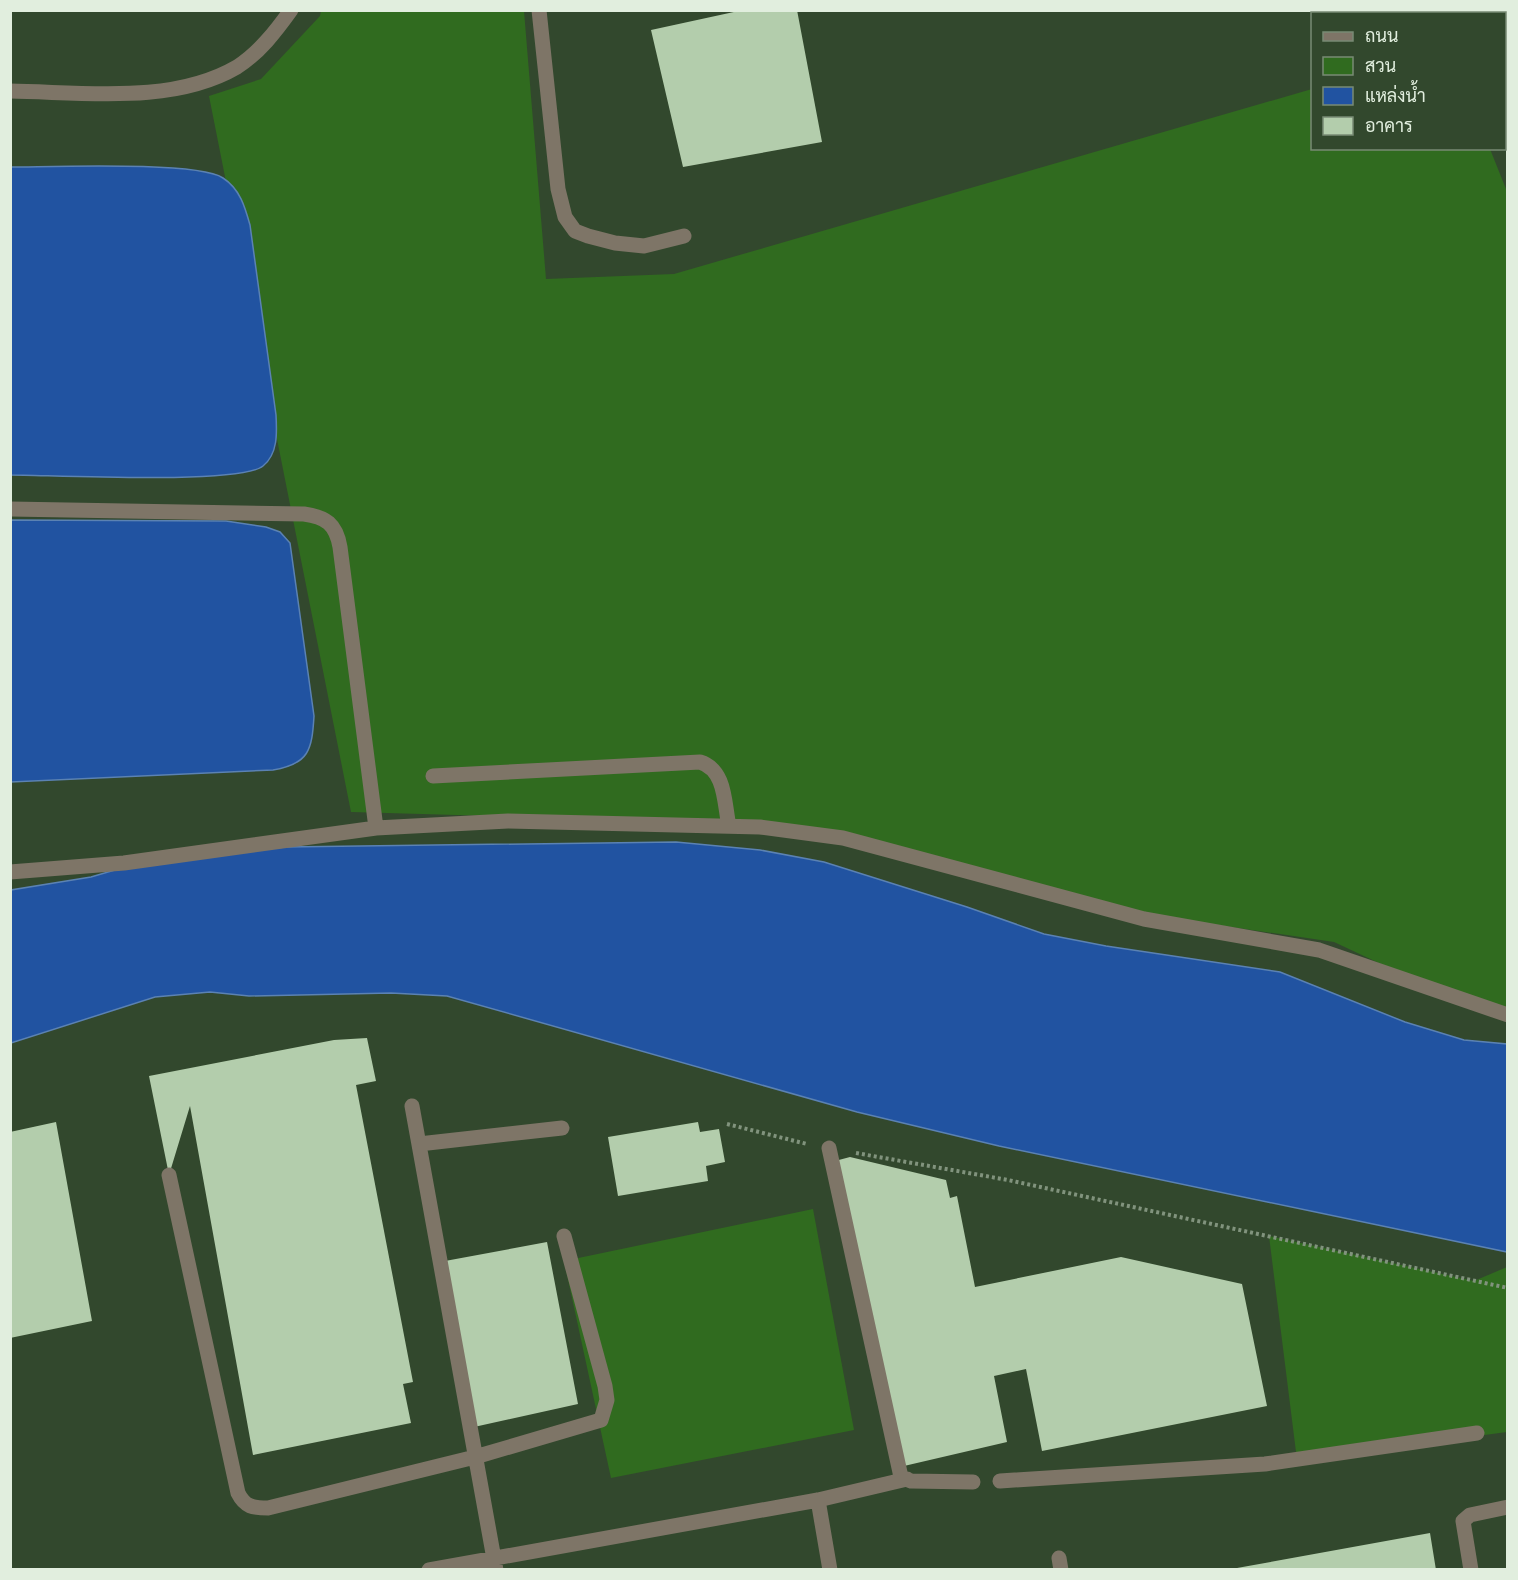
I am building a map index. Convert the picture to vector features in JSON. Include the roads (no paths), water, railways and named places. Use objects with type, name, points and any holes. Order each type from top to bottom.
[{"type":"street","points":[[10,91],[141,92],[214,79],[240,65],[273,36],[291,10]]},
{"type":"street","points":[[539,10],[558,189],[565,217],[575,231],[615,243],[644,246],[684,236]]},
{"type":"street","points":[[10,509],[304,514],[326,519],[337,532],[340,547],[376,828]]},
{"type":"street","points":[[433,776],[700,762],[712,766],[720,778],[729,826]]},
{"type":"street","points":[[10,872],[124,863],[376,828],[508,821],[729,826],[798,831],[843,838],[1144,919],[1319,950],[1508,1015]]},
{"type":"street","points":[[412,1106],[495,1564]]},
{"type":"street","points":[[419,1144],[562,1128]]},
{"type":"street","points":[[829,1148],[901,1477],[973,1482]]},
{"type":"street","points":[[169,1175],[238,1493],[243,1503],[254,1508],[268,1508],[475,1457],[601,1420],[608,1400],[564,1236]]},
{"type":"street","points":[[1000,1481],[1265,1464],[1477,1433]]},
{"type":"street","points":[[429,1569],[495,1564],[818,1500],[907,1479]]},
{"type":"street","points":[[818,1500],[830,1569]]},
{"type":"street","points":[[1471,1569],[1463,1521],[1470,1515],[1508,1507]]},
{"type":"water","points":[[122,166],[184,169],[223,178],[234,187],[244,205],[250,225],[276,415],[274,449],[272,456],[263,466],[247,472],[183,477],[11,475],[11,167]]},
{"type":"water","points":[[11,520],[226,521],[266,527],[280,532],[290,543],[314,716],[312,738],[306,754],[294,764],[273,770],[11,782]]},
{"type":"water","points":[[676,842],[760,850],[824,862],[1044,934],[1106,946],[1280,972],[1405,1022],[1464,1040],[1507,1044],[1507,1252],[999,1146],[857,1112],[447,996],[391,993],[249,996],[210,992],[155,997],[11,1043],[11,890],[91,877],[142,862],[285,847]]}]
